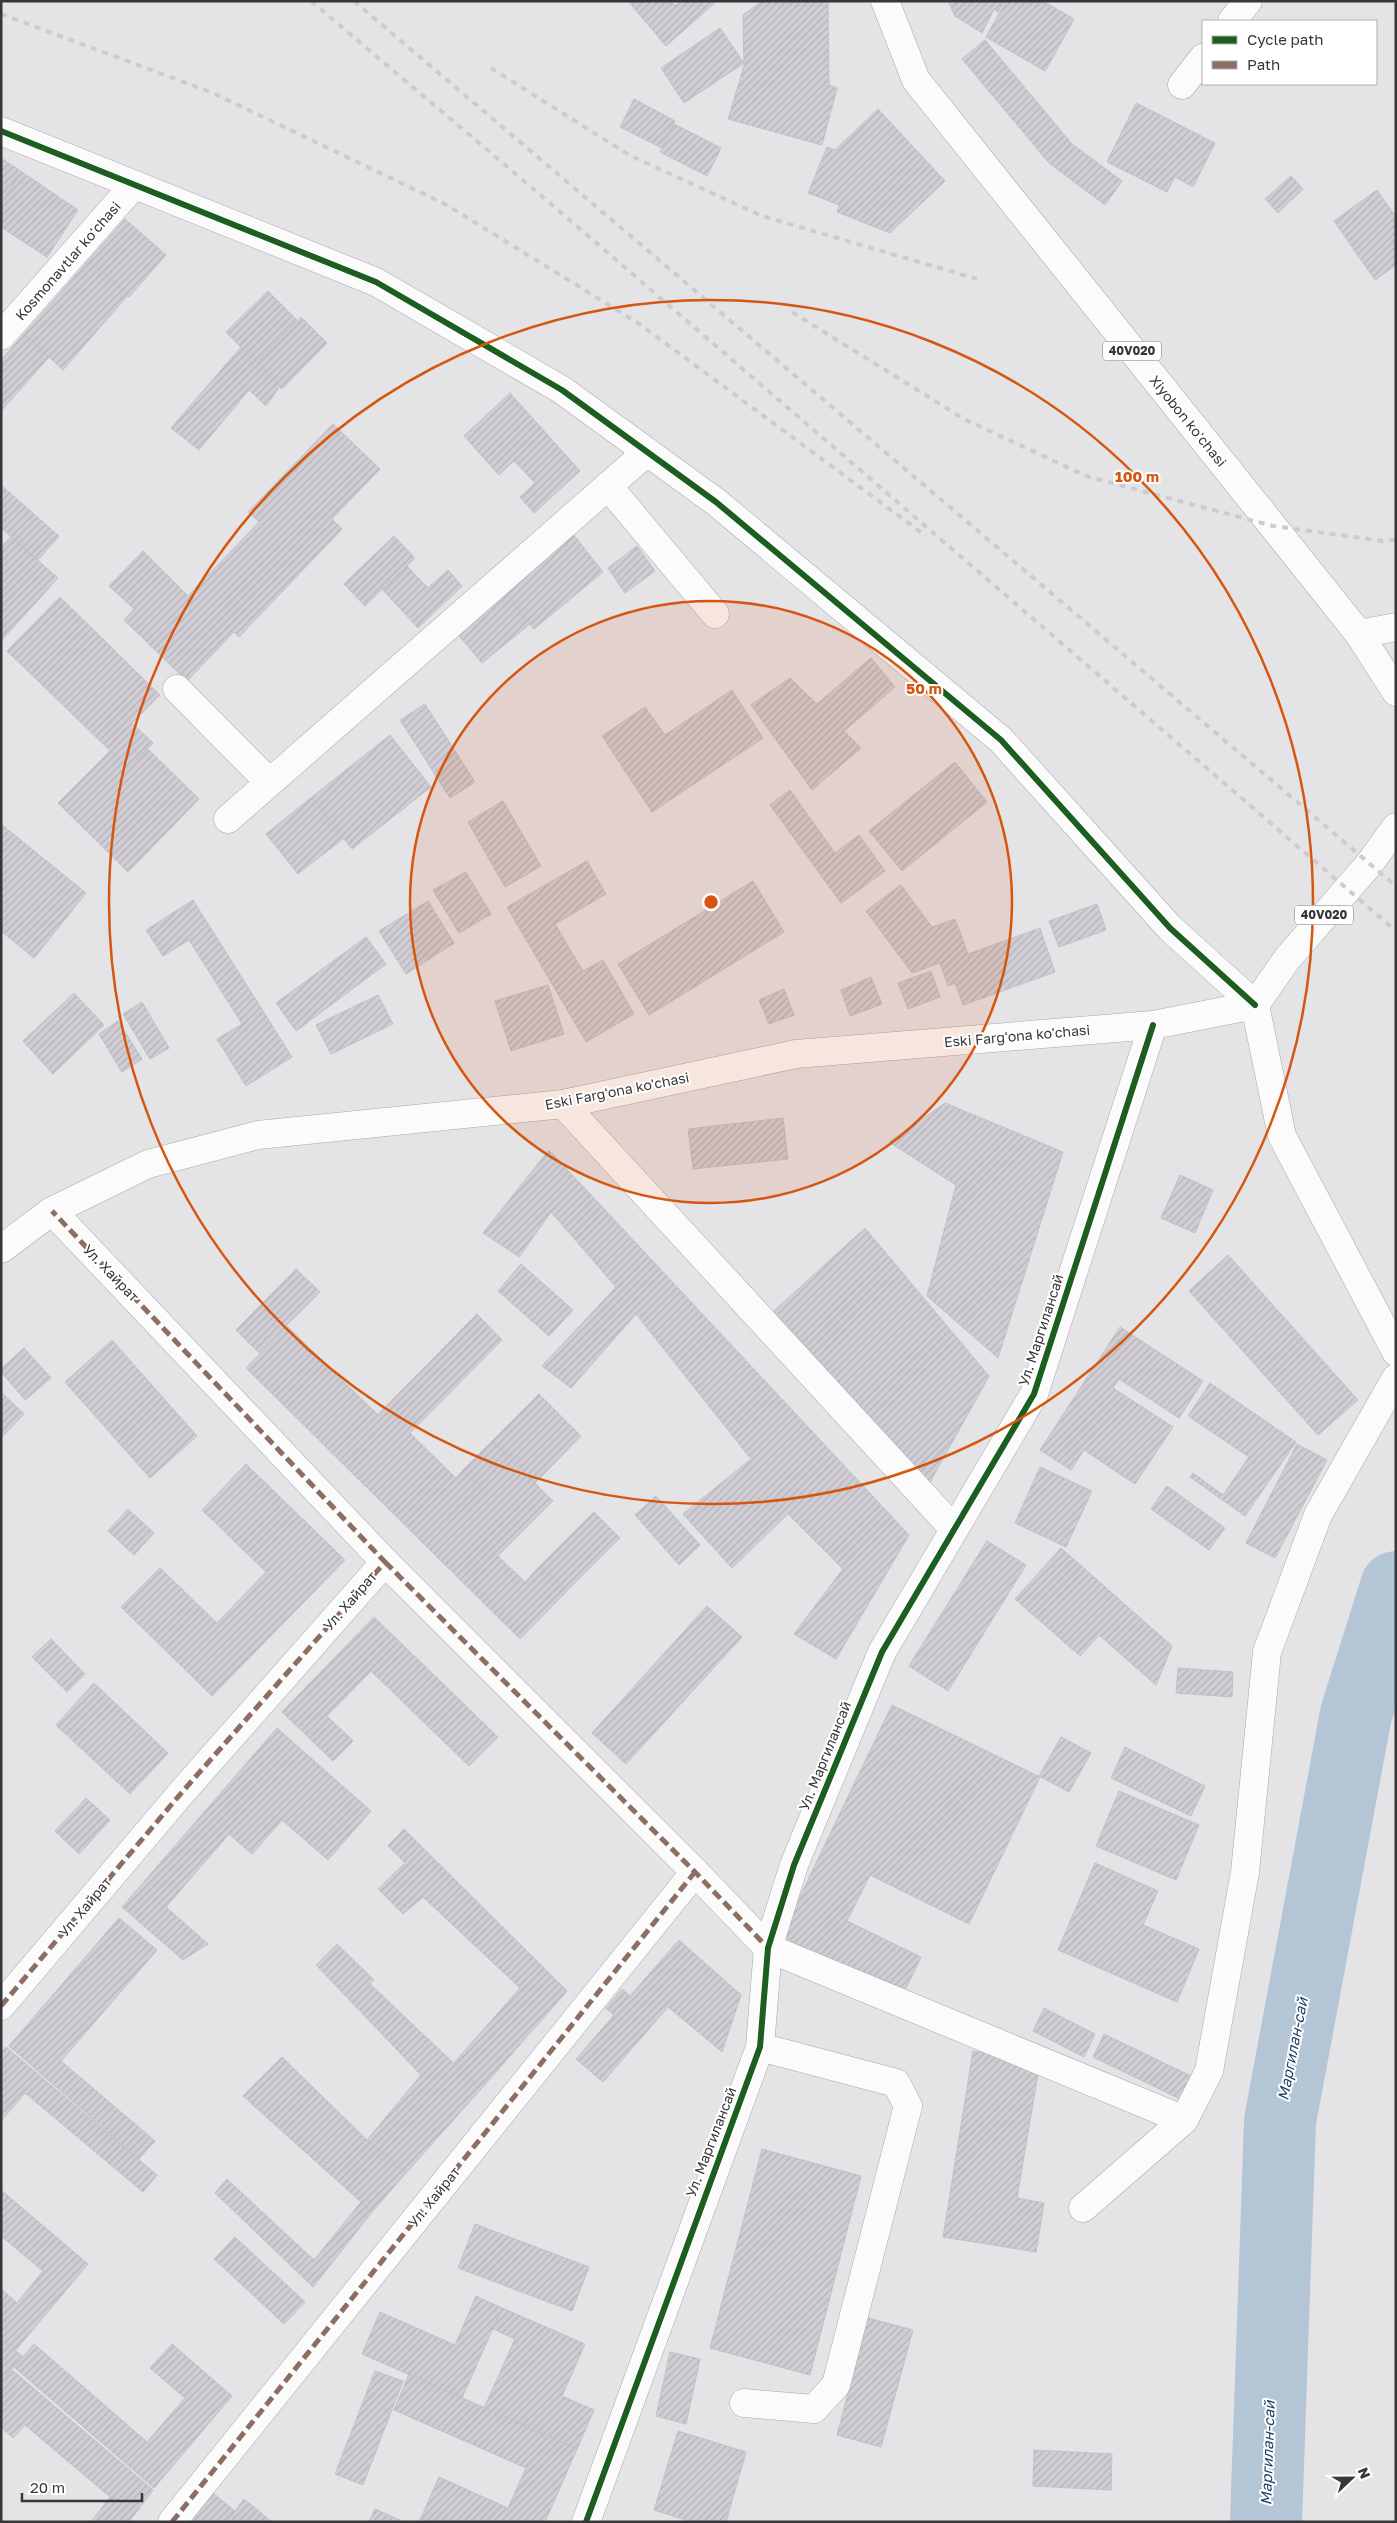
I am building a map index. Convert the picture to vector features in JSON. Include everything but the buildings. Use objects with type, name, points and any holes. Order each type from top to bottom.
[{"type":"street","name":"Xiyobon koʻchasi","points":[[885,1],[916,80],[1359,634],[1396,692]]},
{"type":"street","points":[[1233,20],[1248,1]]},
{"type":"street","points":[[1182,85],[1202,59]]},
{"type":"street","points":[[1,130],[376,282],[562,390],[716,502],[1001,740],[1170,928],[1255,1005],[1282,1136],[1392,1343]]},
{"type":"street","name":"Kosmonavtlar koʻchasi","points":[[1,336],[134,185]]},
{"type":"street","points":[[228,818],[647,452]]},
{"type":"street","points":[[608,486],[714,614]]},
{"type":"street","points":[[1359,634],[1396,627]]},
{"type":"street","points":[[177,689],[270,782]]},
{"type":"street","name":"40V020","points":[[1255,1005],[1287,959],[1370,863],[1396,827]]},
{"type":"street","name":"Eski Farg'ona ko'chasi","points":[[1,1249],[52,1211],[148,1164],[258,1135],[563,1104],[796,1054],[1153,1025],[1255,1005]]},
{"type":"street","name":"Ул. Маргилансай","points":[[586,2522],[760,2047],[768,1948],[794,1865],[882,1652],[1034,1394],[1153,1025]]},
{"type":"street","points":[[563,1104],[954,1529]]},
{"type":"street","name":"Ул. Хайрат","points":[[1,2006],[183,1791],[384,1562],[52,1211]]},
{"type":"street","points":[[1084,2208],[1184,2120],[1209,2071],[1245,1872],[1267,1652],[1318,1515],[1396,1378]]},
{"type":"street","points":[[384,1562],[695,1872],[768,1948],[1184,2120]]},
{"type":"street","name":"Ул. Хайрат","points":[[172,2522],[695,1872]]},
{"type":"street","points":[[744,2403],[814,2409],[836,2385],[908,2106],[896,2083],[760,2047]]},
{"type":"waterway","name":"Маргилан-сай","points":[[1266,2522],[1280,2121],[1356,1714],[1396,1587]]},
{"type":"railway","points":[[311,1],[544,198],[1396,931]]},
{"type":"railway","points":[[354,1],[1396,886]]},
{"type":"railway","points":[[1,14],[213,93],[445,204],[638,323],[926,536]]},
{"type":"railway","points":[[491,68],[629,155],[762,216],[977,279]]},
{"type":"railway","points":[[792,312],[964,419],[1086,476],[1273,526],[1383,541],[1396,540]]},
{"type":"marked path","points":[[1,2006],[183,1791],[385,1562],[52,1211]]},
{"type":"marked path","points":[[385,1562],[695,1872],[768,1948]]},
{"type":"marked path","points":[[172,2522],[695,1872]]},
{"type":"cycle path","points":[[1,131],[376,282],[562,390],[716,502],[1001,740],[1170,928],[1255,1005]]},
{"type":"cycle path","points":[[586,2522],[760,2047],[768,1948],[794,1865],[882,1652],[1034,1394],[1153,1025]]}]
